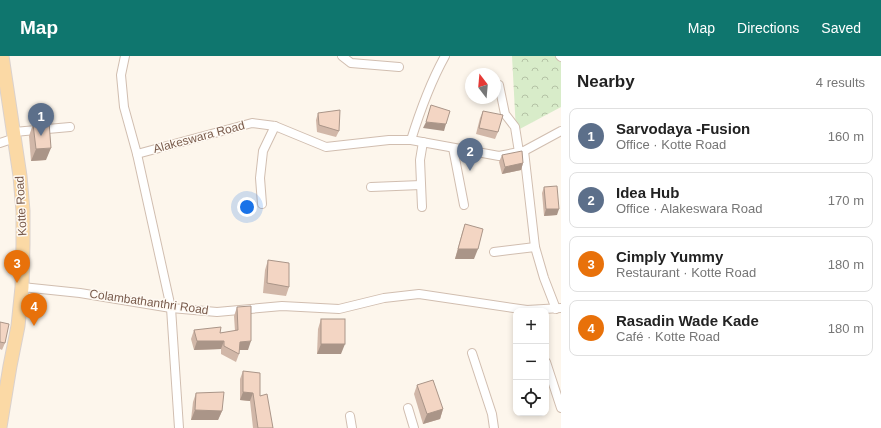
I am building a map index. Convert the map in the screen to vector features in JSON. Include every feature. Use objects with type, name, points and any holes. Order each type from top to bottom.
[{"type":"main road","name":"Kotte Road","points":[[0,427],[18,326],[22,287],[23,211],[15,135],[3,78],[2,56]]},
{"type":"street","name":"Alakeswara Road","points":[[125,56],[121,75],[124,107],[137,154],[171,308],[179,428]]},
{"type":"street","points":[[342,56],[351,63],[399,68]]},
{"type":"street","points":[[411,140],[422,107],[438,68],[445,56]]},
{"type":"street","points":[[501,94],[505,114],[515,127],[522,151],[535,247],[544,278],[558,308]]},
{"type":"street","name":"Alakeswara Road","points":[[137,154],[252,123],[275,126],[326,147],[389,140],[411,140],[499,156],[522,151],[561,131]]},
{"type":"street","points":[[262,204],[260,178],[263,151],[275,126]]},
{"type":"street","points":[[0,143],[15,135],[70,127]]},
{"type":"street","points":[[422,207],[420,160],[423,142]]},
{"type":"street","points":[[453,148],[464,205]]},
{"type":"street","points":[[371,187],[421,185]]},
{"type":"street","points":[[494,252],[535,247]]},
{"type":"street","name":"Colambathanthri Road","points":[[22,287],[80,293],[171,308],[217,312],[282,306],[339,309],[384,298],[419,294],[513,309]]},
{"type":"street","points":[[472,353],[492,414],[494,428]]},
{"type":"street","points":[[549,371],[561,408]]},
{"type":"street","points":[[408,408],[414,428]]},
{"type":"street","points":[[350,416],[352,428]]},
{"type":"green space","points":[[512,56],[561,56],[561,107],[516,131]]},
{"type":"building","points":[[431,105],[450,111],[446,124],[426,122]]},
{"type":"building","points":[[340,110],[339,131],[319,125],[318,113]]},
{"type":"building","points":[[483,111],[503,115],[498,132],[479,128]]},
{"type":"building","points":[[49,122],[51,148],[36,149],[33,124]]},
{"type":"building","points":[[522,151],[523,163],[505,167],[502,155]]},
{"type":"building","points":[[557,186],[559,209],[546,209],[544,187]]},
{"type":"building","points":[[465,224],[483,229],[478,249],[458,249]]},
{"type":"building","points":[[268,260],[289,263],[289,287],[267,283]]},
{"type":"building","points":[[251,306],[251,341],[240,342],[239,354],[224,346],[224,341],[197,341],[194,330],[221,327],[220,333],[238,330],[237,307]]},
{"type":"building","points":[[321,319],[345,319],[345,344],[321,344]]},
{"type":"building","points":[[0,322],[9,324],[5,343],[0,342]]},
{"type":"building","points":[[243,371],[260,373],[260,396],[267,394],[273,428],[258,428],[253,393],[243,392]]},
{"type":"building","points":[[433,380],[443,409],[427,414],[417,385]]},
{"type":"building","points":[[224,392],[222,411],[195,410],[196,393]]},
{"type":"place","name":"Sarvodaya -Fusion","points":[[41,136]]},
{"type":"place","name":"Idea Hub","points":[[470,171]]},
{"type":"place","name":"Cimply Yummy","points":[[17,283]]},
{"type":"place","name":"Rasadin Wade Kade","points":[[34,326]]}]
